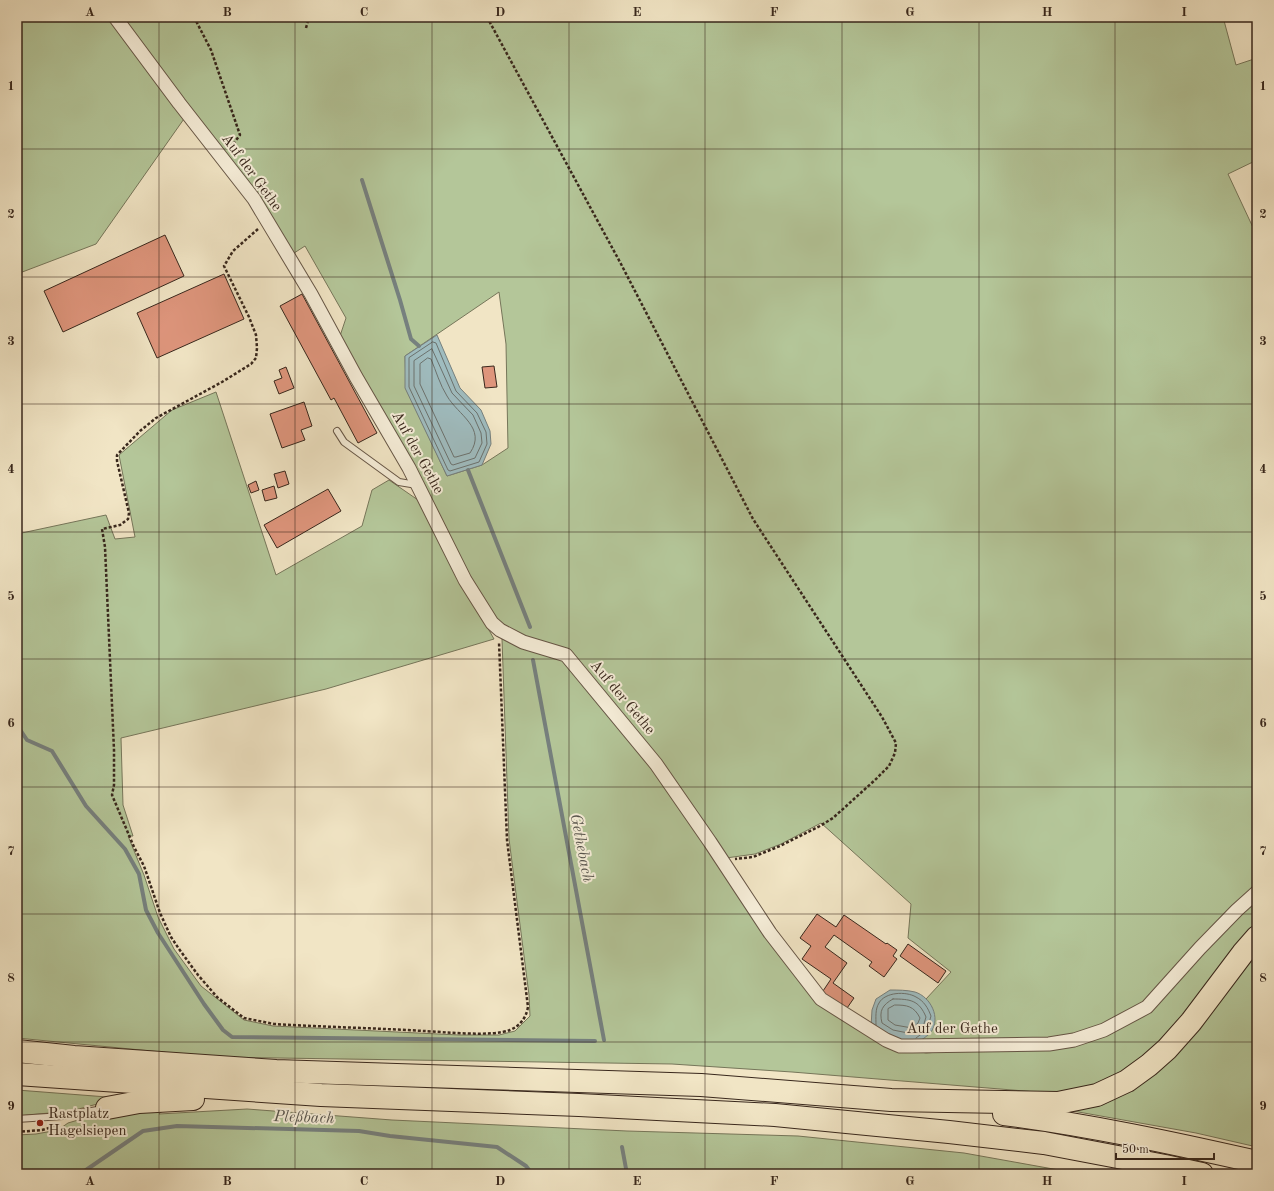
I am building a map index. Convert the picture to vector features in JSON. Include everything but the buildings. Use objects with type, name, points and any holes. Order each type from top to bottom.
[{"type":"highway","points":[[892,1100],[1058,1103],[1097,1095],[1127,1081],[1149,1065],[1167,1049],[1257,937]]},
{"type":"highway","points":[[17,1051],[74,1057],[276,1071],[701,1085],[892,1100],[1040,1119],[1170,1142],[1257,1162]]},
{"type":"highway","points":[[17,1074],[321,1095],[775,1115],[1044,1143],[1202,1174]]},
{"type":"highway","points":[[107,1108],[139,1102],[321,1095]]},
{"type":"highway","points":[[949,1132],[1131,1174]]},
{"type":"street","name":"Auf der Gethe","points":[[115,17],[179,103],[254,199],[311,294],[417,485],[465,580],[492,623],[523,642],[566,655],[656,764],[770,933],[821,999],[886,1040],[900,1046],[1048,1044],[1074,1040],[1104,1030],[1147,1007],[1200,948],[1257,892]]},
{"type":"lane","points":[[337,431],[344,442],[399,482],[417,485]]},
{"type":"lane","points":[[17,1119],[63,1116],[107,1108]]},
{"type":"path","points":[[194,17],[211,50],[240,135],[222,158]]},
{"type":"path","points":[[306,28],[309,17]]},
{"type":"path","points":[[487,17],[621,264],[753,519],[878,710],[896,743],[895,753],[889,766],[833,818],[780,846],[753,856],[722,860]]},
{"type":"path","points":[[267,221],[233,251],[224,266],[249,317],[256,335],[256,358],[251,364],[222,382],[156,418],[124,446],[117,455],[117,461],[129,513],[128,519],[120,525],[102,529],[105,547],[114,750],[114,785],[112,795],[134,847],[144,866],[160,913],[171,937],[198,975],[217,997],[244,1018],[274,1024],[461,1033],[501,1032],[510,1030],[522,1022],[527,1013],[528,1007],[507,840],[498,628]]},
{"type":"green space","points":[[17,17],[111,17],[186,116],[96,244],[17,274]]},
{"type":"green space","points":[[122,17],[1223,17],[1236,65],[1257,58],[1257,160],[1228,174],[1257,236],[1257,924],[1246,935],[1165,1041],[1132,1069],[1091,1088],[1049,1093],[792,1072],[672,1064],[213,1057],[17,1038],[17,534],[106,515],[115,539],[135,537],[119,455],[172,410],[216,392],[276,575],[362,526],[372,490],[389,480],[418,500],[494,639],[326,689],[121,738],[123,805],[133,836],[128,836],[144,875],[158,917],[174,949],[201,986],[244,1020],[273,1026],[459,1035],[499,1035],[515,1031],[530,1016],[529,995],[509,839],[502,639],[558,656],[639,749],[793,969],[890,1046],[926,1053],[965,1050],[919,1042],[932,1008],[926,999],[951,972],[908,938],[911,904],[821,823],[781,844],[755,854],[726,858],[568,650],[524,637],[494,620],[339,339],[346,318],[305,246],[291,255]],"holes":[[[499,292],[506,344],[508,448],[482,465],[447,476],[406,388],[405,356]]]},
{"type":"green space","points":[[1257,945],[1257,1147],[1196,1133],[1056,1108],[1122,1090]]},
{"type":"green space","points":[[17,1090],[120,1098],[71,1111],[17,1116]]},
{"type":"green space","points":[[166,1108],[159,1114],[247,1109],[392,1120],[627,1131],[798,1136],[964,1153],[1081,1174],[17,1174],[17,1135],[36,1134],[58,1130],[68,1123],[95,1115],[131,1109]]},
{"type":"water","points":[[437,335],[460,388],[481,410],[490,431],[491,444],[482,465],[447,476],[405,388],[405,356]]},
{"type":"water","points":[[890,990],[906,990],[915,992],[926,998],[930,1003],[935,1015],[934,1026],[931,1032],[919,1042],[889,1039],[871,1027],[872,1010],[876,999]]},
{"type":"waterway","points":[[362,180],[411,339],[419,346]]},
{"type":"waterway","points":[[468,470],[530,627]]},
{"type":"waterway","name":"Gethebach","points":[[533,660],[604,1040]]},
{"type":"waterway","points":[[17,725],[27,740],[52,751],[86,806],[125,849],[139,874],[146,910],[158,933],[204,1004],[223,1030],[232,1037],[595,1041]]},
{"type":"waterway","name":"Pleßbach","points":[[77,1174],[86,1170],[143,1131],[177,1126],[359,1131],[390,1136],[497,1147],[526,1166],[532,1174]]},
{"type":"waterway","points":[[622,1147],[627,1174]]},
{"type":"place","name":"Rastplatz Hagelsiepen","points":[[40,1123]]}]
